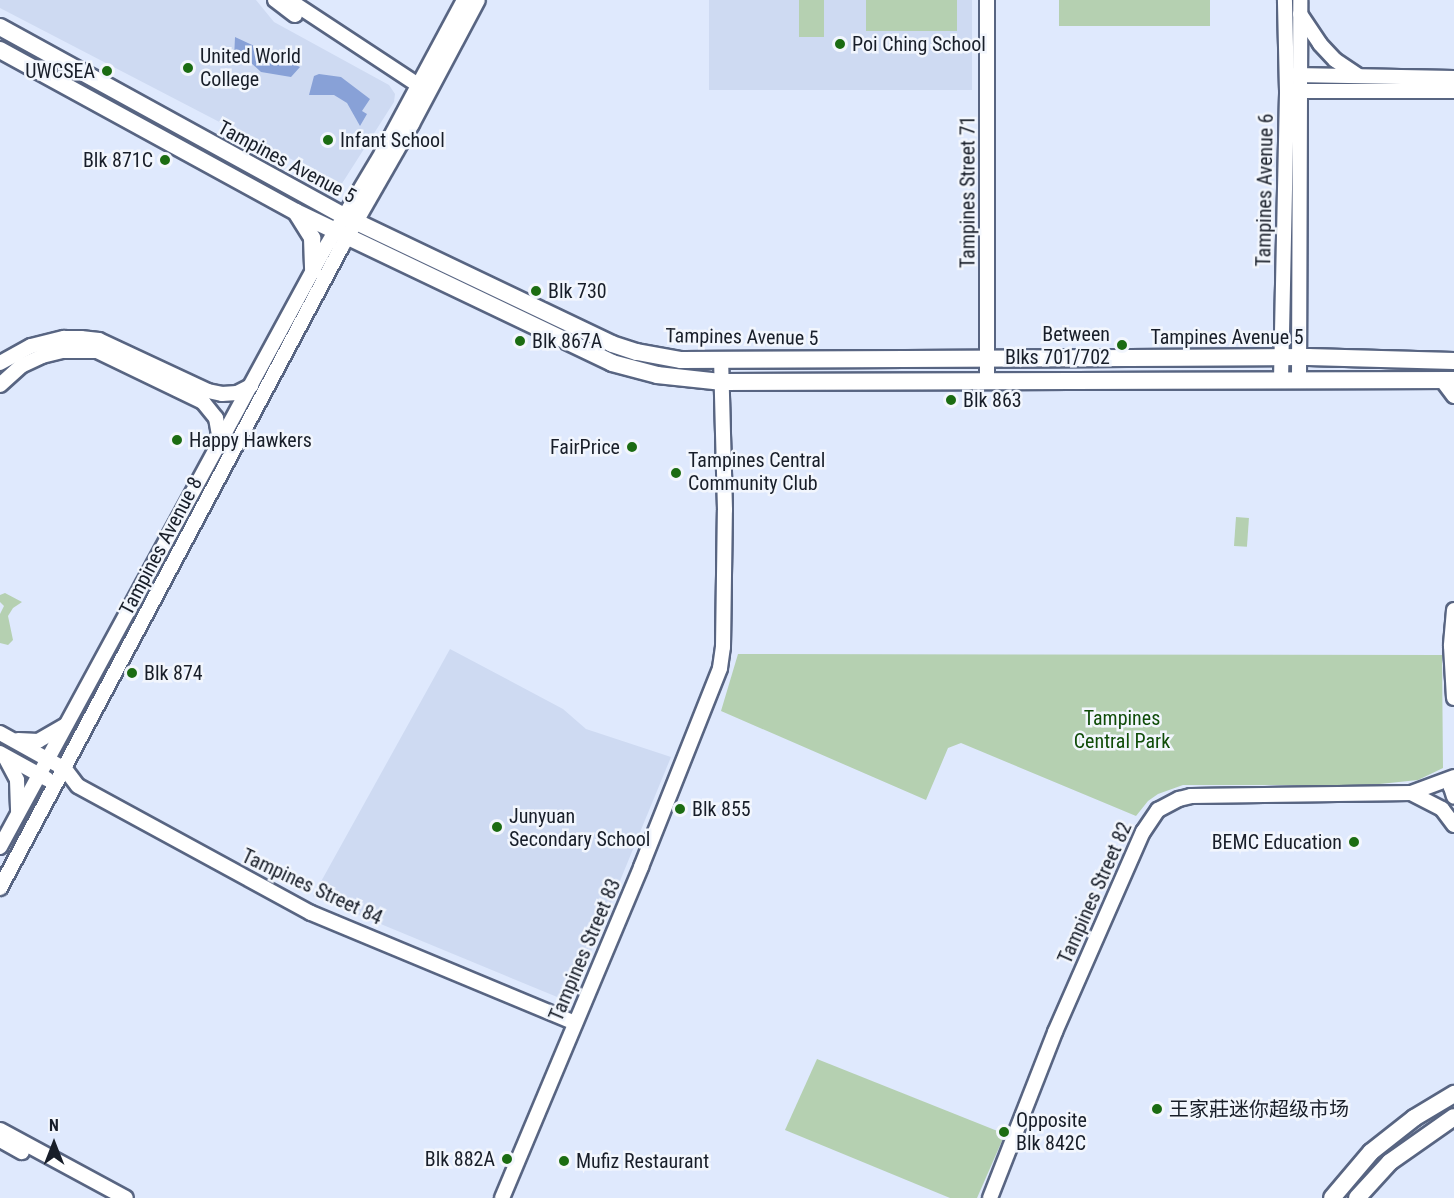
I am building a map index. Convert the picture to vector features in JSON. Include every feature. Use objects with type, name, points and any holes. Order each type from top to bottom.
[{"type":"main road","name":"Tampines Avenue 5","points":[[0,27],[346,226],[612,363],[657,375],[721,382],[1448,380]]},
{"type":"main road","name":"Tampines Avenue 5","points":[[0,50],[296,212],[346,226],[612,344],[662,358],[1299,357],[1454,361]]},
{"type":"main road","points":[[296,212],[312,238],[313,271]]},
{"type":"main road","points":[[1332,1198],[1371,1152],[1405,1125],[1451,1094]]},
{"type":"main road","points":[[1357,1198],[1390,1162],[1454,1117]]},
{"type":"street","points":[[275,0],[318,28],[337,33]]},
{"type":"street","points":[[289,0],[423,89]]},
{"type":"street","points":[[346,226],[412,124],[423,89],[464,0]]},
{"type":"street","points":[[423,89],[478,0]]},
{"type":"street","name":"Tampines Avenue 6","points":[[1281,380],[1287,91],[1286,0]]},
{"type":"street","name":"Tampines Street 71","points":[[987,1],[987,381]]},
{"type":"street","points":[[1300,7],[1320,44],[1335,60],[1357,75]]},
{"type":"street","name":"Tampines Avenue 6","points":[[1299,380],[1302,91],[1300,7]]},
{"type":"street","points":[[1287,74],[1454,78]]},
{"type":"street","points":[[1287,91],[1454,91]]},
{"type":"street","name":"Tampines Avenue 8","points":[[0,847],[313,271],[346,226]]},
{"type":"street","name":"Tampines Avenue 8","points":[[0,888],[346,226]]},
{"type":"street","points":[[0,363],[31,346],[81,338],[99,340],[180,385],[203,402],[216,418],[220,440]]},
{"type":"street","points":[[0,385],[21,366],[42,356],[80,350],[97,351],[180,385],[222,394],[237,393],[250,386]]},
{"type":"street","name":"Tampines Street 83","points":[[502,1198],[641,867],[720,668],[723,647],[725,510],[721,359]]},
{"type":"street","points":[[1448,380],[1454,396]]},
{"type":"street","points":[[1454,610],[1451,649],[1454,698]]},
{"type":"street","points":[[4,735],[26,742],[38,741],[68,724]]},
{"type":"street","name":"Tampines Street 84","points":[[4,735],[64,769],[78,786],[311,913],[575,1023]]},
{"type":"street","points":[[2,754],[56,784],[78,786]]},
{"type":"street","points":[[2,754],[19,789],[17,817]]},
{"type":"street","name":"Tampines Street 82","points":[[990,1198],[1055,1032],[1143,831],[1158,810],[1179,799],[1191,796],[1411,794],[1454,779]]},
{"type":"street","name":"Tampines Street 82","points":[[1454,779],[1451,789],[1454,796]]},
{"type":"street","name":"Tampines Street 82","points":[[1411,794],[1442,809],[1454,825]]},
{"type":"street","points":[[0,1130],[126,1198]]},
{"type":"street","points":[[0,1140],[105,1198]]},
{"type":"shaded area","points":[[0,0],[256,0],[274,22],[389,85],[395,94],[394,102],[341,185],[0,8]]},
{"type":"shaded area","name":"Poi Ching School","points":[[709,0],[972,0],[972,90],[709,90]]},
{"type":"shaded area","name":"Junyuan Secondary School","points":[[450,649],[563,709],[586,729],[671,757],[573,995],[568,998],[562,999],[313,896]]},
{"type":"green space","points":[[799,0],[824,0],[824,37],[799,37]]},
{"type":"green space","points":[[866,0],[957,0],[957,31],[866,31]]},
{"type":"green space","points":[[1059,0],[1210,0],[1210,26],[1059,26]]},
{"type":"green space","points":[[1236,517],[1249,518],[1247,547],[1234,546]]},
{"type":"green space","points":[[5,593],[22,602],[13,608],[8,616],[13,640],[8,645],[0,643],[0,614],[4,606],[0,602],[0,595]]},
{"type":"green space","name":"Tampines Central Park","points":[[738,654],[1442,655],[1443,768],[1418,780],[1370,785],[1183,785],[1158,794],[1148,801],[1136,816],[961,743],[948,748],[926,800],[721,711]]},
{"type":"green space","points":[[817,1059],[1005,1134],[977,1198],[950,1198],[785,1130]]},
{"type":"water","points":[[235,37],[300,67],[291,77],[261,72],[249,61],[234,59]]},
{"type":"water","points":[[319,74],[341,77],[370,99],[362,111],[367,114],[360,126],[347,103],[334,95],[309,95],[314,76]]},
{"type":"place","name":"Poi Ching School","points":[[840,44]]},
{"type":"place","name":"United World College","points":[[188,68]]},
{"type":"place","name":"UWCSEA","points":[[107,71]]},
{"type":"place","name":"Infant School","points":[[328,140]]},
{"type":"place","name":"Blk 871C","points":[[165,160]]},
{"type":"place","name":"Blk 730","points":[[536,291]]},
{"type":"place","name":"Blk 867A","points":[[520,341]]},
{"type":"place","name":"Between Blks 701/702","points":[[1122,345]]},
{"type":"place","name":"Blk 863","points":[[951,400]]},
{"type":"place","name":"Happy Hawkers","points":[[177,440]]},
{"type":"place","name":"FairPrice","points":[[632,447]]},
{"type":"place","name":"Tampines Central Community Club","points":[[676,473]]},
{"type":"place","name":"Blk 874","points":[[132,673]]},
{"type":"place","name":"Blk 855","points":[[680,809]]},
{"type":"place","name":"Junyuan Secondary School","points":[[497,827]]},
{"type":"place","name":"BEMC Education","points":[[1354,842]]},
{"type":"place","name":"王家莊迷你超级市场","points":[[1157,1109]]},
{"type":"place","name":"Opposite Blk 842C","points":[[1004,1132]]},
{"type":"place","name":"Blk 882A","points":[[507,1159]]},
{"type":"place","name":"Mufiz Restaurant","points":[[564,1161]]}]
